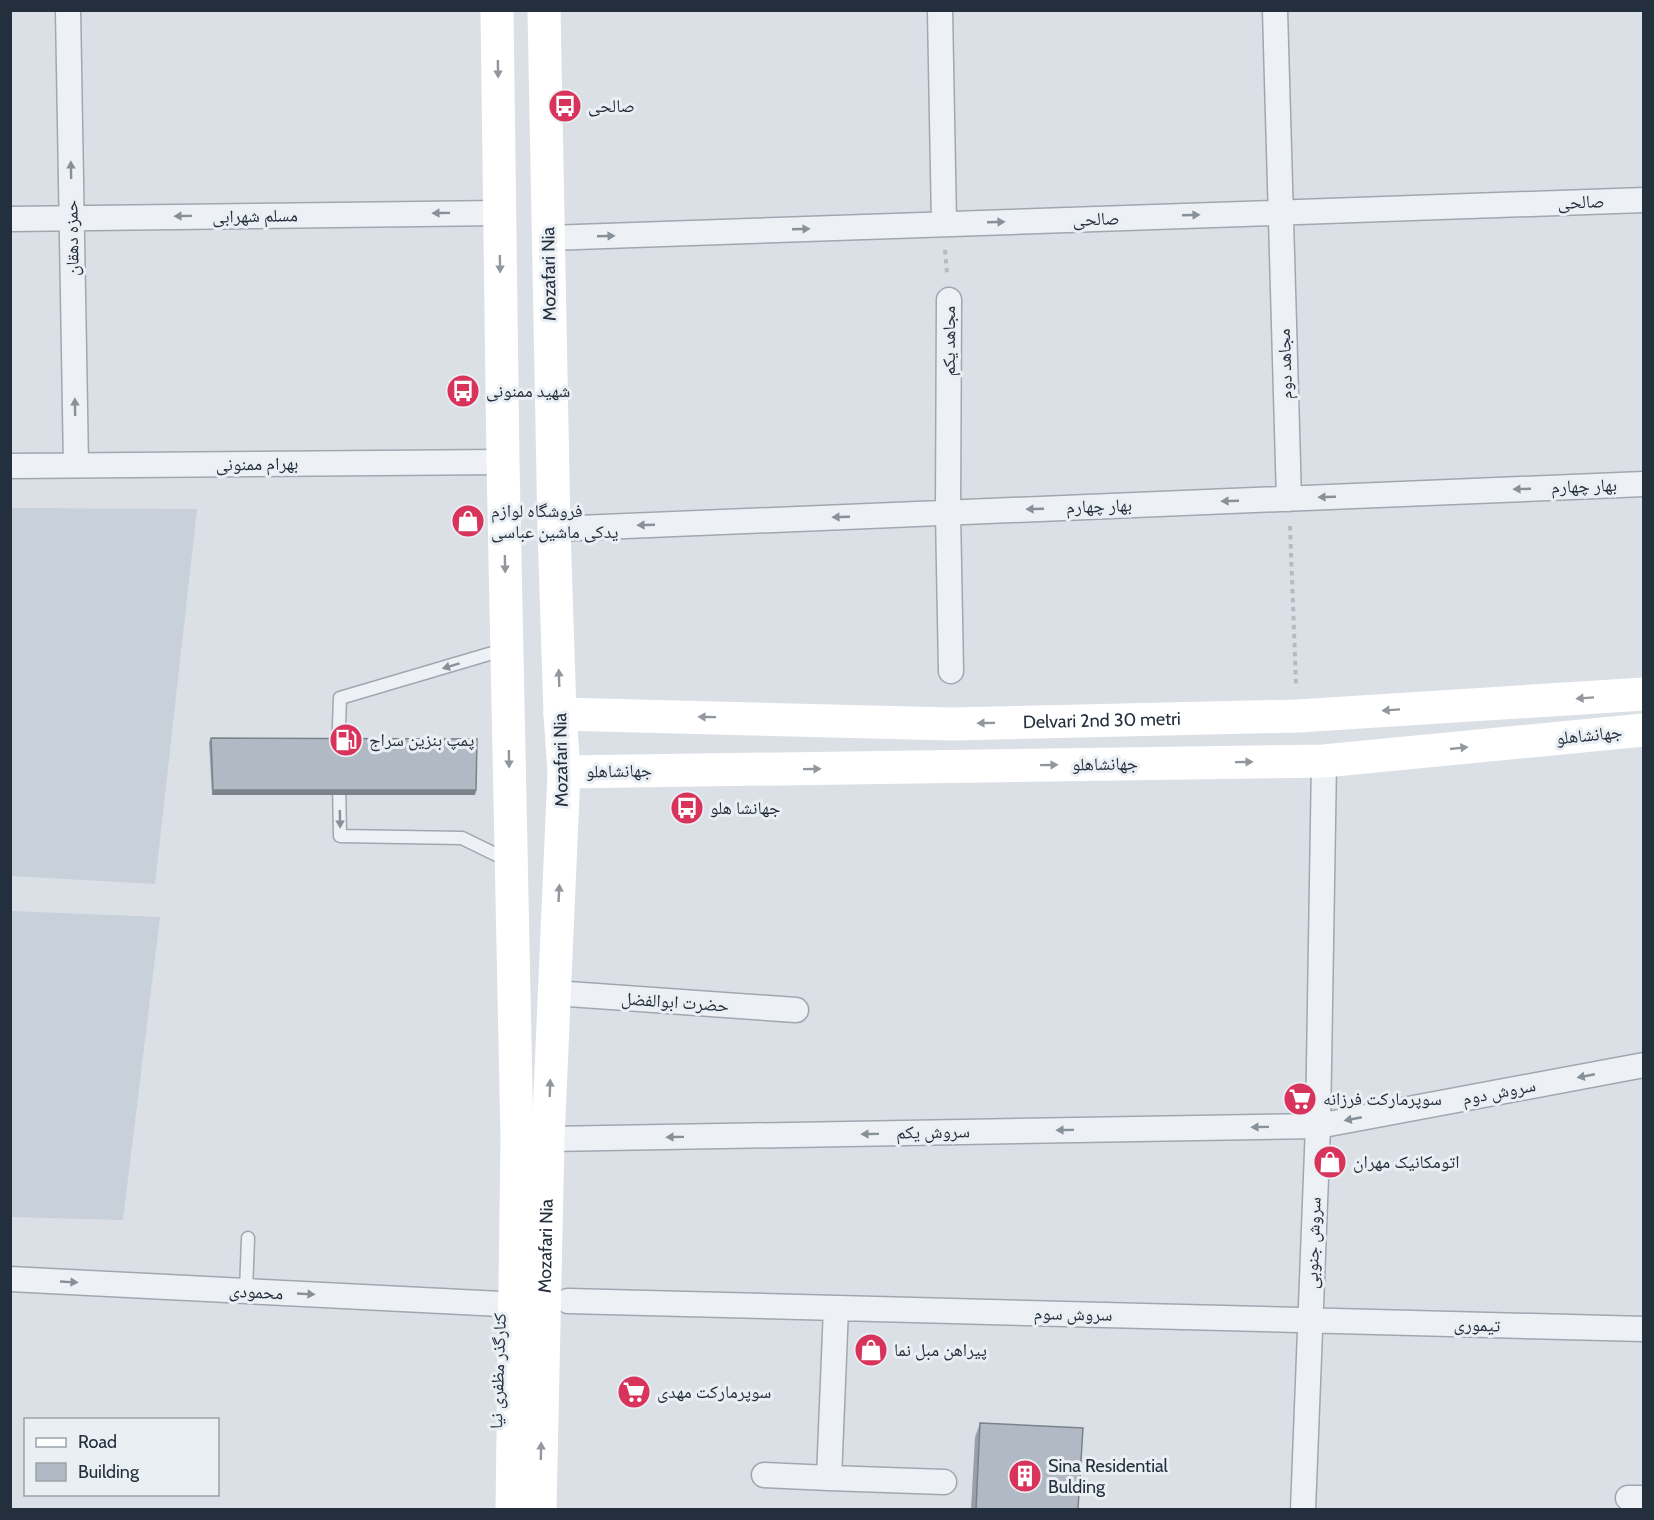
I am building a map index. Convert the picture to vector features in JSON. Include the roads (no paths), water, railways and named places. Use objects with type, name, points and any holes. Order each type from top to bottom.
[{"type":"main road","name":"Mozafari Nia","points":[[497,10],[503,462],[518,1138],[512,1509]]},
{"type":"main road","name":"Mozafari Nia","points":[[540,1509],[548,1139],[564,772],[554,529],[544,10]]},
{"type":"main road","name":"Delvari 2nd 30 metri","points":[[560,714],[952,724],[1298,716],[1644,694]]},
{"type":"main road","points":[[766,769],[741,761],[730,752],[730,741],[742,727],[767,719]]},
{"type":"main road","name":"جهانشاهلو","points":[[564,772],[1324,761],[1644,730]]},
{"type":"main road","points":[[548,1139],[568,1301],[562,1509]]},
{"type":"main road","name":"کنارگذر مظفری نیا","points":[[495,1509],[496,1346],[516,1198]]},
{"type":"street","name":"حمزه دهقان","points":[[68,10],[76,465]]},
{"type":"street","points":[[940,10],[944,224]]},
{"type":"street","name":"مجاهد دوم","points":[[1275,10],[1289,499]]},
{"type":"street","name":"صالحی","points":[[548,238],[1644,200]]},
{"type":"street","name":"مسلم شهرابی","points":[[10,219],[500,213]]},
{"type":"street","name":"مجاهد یکم","points":[[949,300],[948,513],[951,671]]},
{"type":"street","name":"بهرام ممنونی","points":[[10,466],[503,462]]},
{"type":"street","name":"بهار چهارم","points":[[554,529],[1644,484]]},
{"type":"street","name":"سروش جنوبی","points":[[1303,1509],[1318,1126],[1324,761]]},
{"type":"street","name":"حضرت ابوالفضل","points":[[554,993],[796,1011]]},
{"type":"street","name":"سروش دوم","points":[[1318,1126],[1644,1065]]},
{"type":"street","name":"سروش یکم","points":[[548,1139],[1318,1126]]},
{"type":"street","name":"محمودی","points":[[10,1279],[501,1304]]},
{"type":"street","name":"سروش سوم","points":[[568,1301],[1310,1320]]},
{"type":"street","points":[[829,1478],[836,1308]]},
{"type":"street","name":"تیموری","points":[[1310,1320],[1644,1329]]},
{"type":"street","points":[[764,1475],[944,1482]]},
{"type":"lane","points":[[507,649],[340,699],[340,836],[462,838],[512,862]]},
{"type":"lane","points":[[246,1291],[248,1238]]},
{"type":"place","name":"صالحی","points":[[565,106]]},
{"type":"place","name":"شهید ممنونی","points":[[463,391]]},
{"type":"place","name":"فروشگاه لوازم یدکی ماشین عباسی","points":[[468,521]]},
{"type":"place","name":"پمپ بنزین سراج","points":[[346,740]]},
{"type":"place","name":"جهانشا هلو","points":[[687,808]]},
{"type":"place","name":"سوپرمارکت فرزانه","points":[[1300,1099]]},
{"type":"place","name":"اتومکانیک مهران","points":[[1330,1162]]},
{"type":"place","name":"پیراهن مبل نما","points":[[871,1350]]},
{"type":"place","name":"سوپرمارکت مهدی","points":[[634,1392]]},
{"type":"place","name":"Sina Residential Bulding","points":[[1025,1476]]}]
